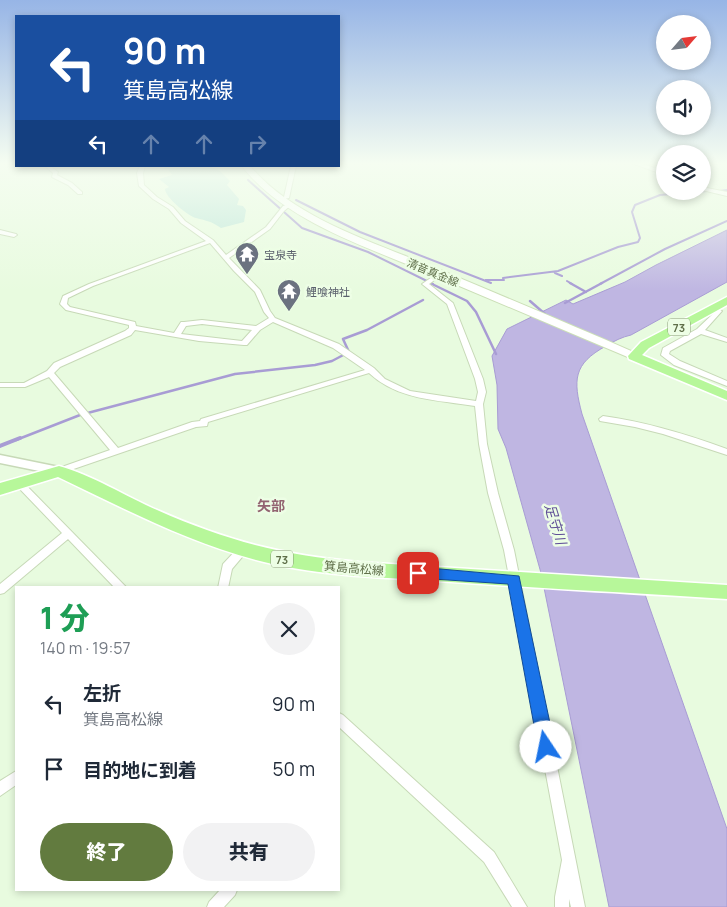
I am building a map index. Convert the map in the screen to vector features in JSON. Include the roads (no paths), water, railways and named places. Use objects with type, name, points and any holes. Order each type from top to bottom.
[{"type":"main road","name":"清音真金線","points":[[283,206],[325,225],[433,279],[512,304],[634,356]]},
{"type":"main road","name":"73","points":[[634,356],[645,345],[727,300]]},
{"type":"main road","points":[[634,356],[727,396]]},
{"type":"main road","points":[[0,489],[18,482],[60,471]]},
{"type":"main road","name":"箕島高松線","points":[[60,471],[201,536],[243,550],[300,562],[341,568],[727,592]]},
{"type":"street","points":[[168,206],[183,222],[210,241],[258,291],[267,312],[273,319],[336,346],[371,370],[382,381],[408,393],[479,404]]},
{"type":"street","points":[[226,258],[266,230],[272,224],[282,206]]},
{"type":"street","points":[[0,232],[14,234]]},
{"type":"street","points":[[210,241],[74,292],[62,302],[68,309],[132,324],[133,328],[244,343],[257,328],[273,319]]},
{"type":"street","points":[[433,279],[425,284],[450,302],[455,311],[479,379],[482,392],[479,404],[483,444],[493,493],[518,580],[578,907]]},
{"type":"street","points":[[712,308],[719,311],[700,331],[666,350],[666,355],[677,363],[727,384]]},
{"type":"street","points":[[176,335],[184,324],[194,322],[257,328]]},
{"type":"street","points":[[0,385],[25,385],[50,373],[57,365],[128,333],[133,328]]},
{"type":"street","points":[[700,331],[727,340]]},
{"type":"street","points":[[0,459],[60,471],[195,424],[204,424],[204,421],[371,370]]},
{"type":"street","points":[[50,373],[116,451]]},
{"type":"street","points":[[603,419],[630,422],[669,432],[727,452]]},
{"type":"street","points":[[18,482],[120,586]]},
{"type":"street","points":[[0,590],[69,533]]},
{"type":"street","points":[[223,586],[227,566],[243,550]]},
{"type":"street","points":[[340,720],[479,847],[489,858],[520,907]]},
{"type":"street","points":[[0,789],[15,779]]},
{"type":"street","points":[[562,907],[568,858]]},
{"type":"street","points":[[214,907],[229,891]]},
{"type":"water","name":"足守川","points":[[727,230],[727,282],[595,353],[587,359],[578,374],[577,392],[582,414],[727,829],[727,907],[609,907],[541,573],[506,448],[498,429],[497,385],[492,356],[507,329],[566,300],[573,304],[625,282]]},
{"type":"waterway","points":[[278,206],[302,228],[368,252],[433,284]]},
{"type":"waterway","points":[[309,206],[360,232],[491,283]]},
{"type":"waterway","points":[[503,278],[558,271],[618,247],[638,242],[640,238],[632,212],[634,206]]},
{"type":"waterway","points":[[600,284],[665,249],[727,221]]},
{"type":"waterway","points":[[555,273],[562,276]]},
{"type":"waterway","points":[[486,280],[504,280]]},
{"type":"waterway","points":[[567,281],[572,284]]},
{"type":"waterway","points":[[430,283],[467,301],[476,312],[496,354]]},
{"type":"waterway","points":[[570,283],[586,292]]},
{"type":"waterway","points":[[586,292],[602,283]]},
{"type":"waterway","points":[[565,303],[586,292]]},
{"type":"waterway","points":[[16,440],[80,415],[235,374],[315,365],[332,361],[349,352],[343,339],[367,330],[423,300]]},
{"type":"waterway","points":[[530,301],[545,314]]},
{"type":"waterway","points":[[0,446],[20,438]]},
{"type":"place","name":"宝泉寺","points":[[247,275]]},
{"type":"place","name":"鯉喰神社","points":[[289,312]]},
{"type":"district","name":"矢部","points":[[271,505]]}]
